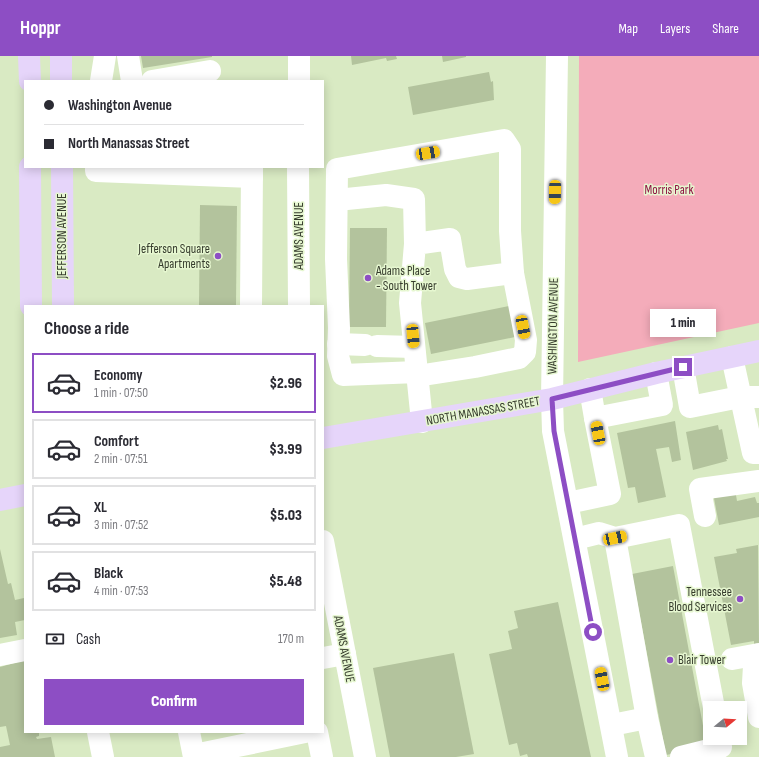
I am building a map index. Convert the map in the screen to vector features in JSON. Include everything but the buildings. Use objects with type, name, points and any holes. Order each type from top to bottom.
[{"type":"main road","points":[[29,56],[30,80]]},
{"type":"main road","points":[[61,56],[61,80]]},
{"type":"main road","points":[[30,168],[31,305]]},
{"type":"main road","name":"JEFFERSON AVENUE","points":[[62,168],[63,305]]},
{"type":"main road","name":"NORTH MANASSAS STREET","points":[[324,438],[552,399],[656,373],[759,351]]},
{"type":"main road","points":[[0,500],[24,495]]},
{"type":"street","points":[[101,80],[106,56]]},
{"type":"street","points":[[128,56],[132,80]]},
{"type":"street","points":[[299,56],[299,80]]},
{"type":"street","name":"WASHINGTON AVENUE","points":[[557,56],[552,399],[554,431],[617,757]]},
{"type":"street","points":[[158,80],[210,71]]},
{"type":"street","points":[[504,140],[510,149],[510,231],[512,273],[526,340],[525,352],[519,358],[476,367],[417,374],[343,375],[338,356],[336,260],[337,169],[504,140]]},
{"type":"street","points":[[96,168],[96,171],[252,172],[251,305]]},
{"type":"street","name":"ADAMS AVENUE","points":[[298,168],[299,305]]},
{"type":"street","points":[[337,200],[386,195],[414,198],[415,244],[410,303],[422,422]]},
{"type":"street","points":[[415,244],[450,239],[455,269],[459,277],[467,279],[512,273]]},
{"type":"street","points":[[338,344],[414,347]]},
{"type":"street","points":[[732,357],[750,397],[754,432]]},
{"type":"street","points":[[683,367],[690,407],[750,397]]},
{"type":"street","points":[[595,418],[662,405],[656,373]]},
{"type":"street","points":[[568,503],[610,494],[590,389]]},
{"type":"street","points":[[705,516],[700,489],[759,481]]},
{"type":"street","points":[[575,539],[599,533],[615,538],[679,525],[713,701]]},
{"type":"street","points":[[615,538],[647,718],[656,757]]},
{"type":"street","name":"ADAMS AVENUE","points":[[324,546],[365,757]]},
{"type":"street","points":[[0,656],[24,650]]},
{"type":"street","points":[[324,658],[345,654]]},
{"type":"street","points":[[732,659],[759,654]]},
{"type":"street","points":[[758,704],[753,683],[754,666],[759,664]]},
{"type":"street","points":[[612,725],[647,718]]},
{"type":"street","points":[[98,733],[103,757]]},
{"type":"street","points":[[189,733],[194,756],[300,733]]},
{"type":"street","points":[[316,733],[322,757]]},
{"type":"street","points":[[681,757],[722,747]]},
{"type":"green space","name":"Morris Park","points":[[579,56],[759,56],[759,323],[578,362]]},
{"type":"place","name":"Jefferson Square Apartments","points":[[218,256]]},
{"type":"place","name":"Adams Place - South Tower","points":[[368,278]]},
{"type":"place","name":"Tennessee Blood Services","points":[[740,599]]},
{"type":"place","name":"Blair Tower","points":[[670,660]]},
{"type":"route","points":[[593,632],[554,431],[552,399],[683,367]]}]
